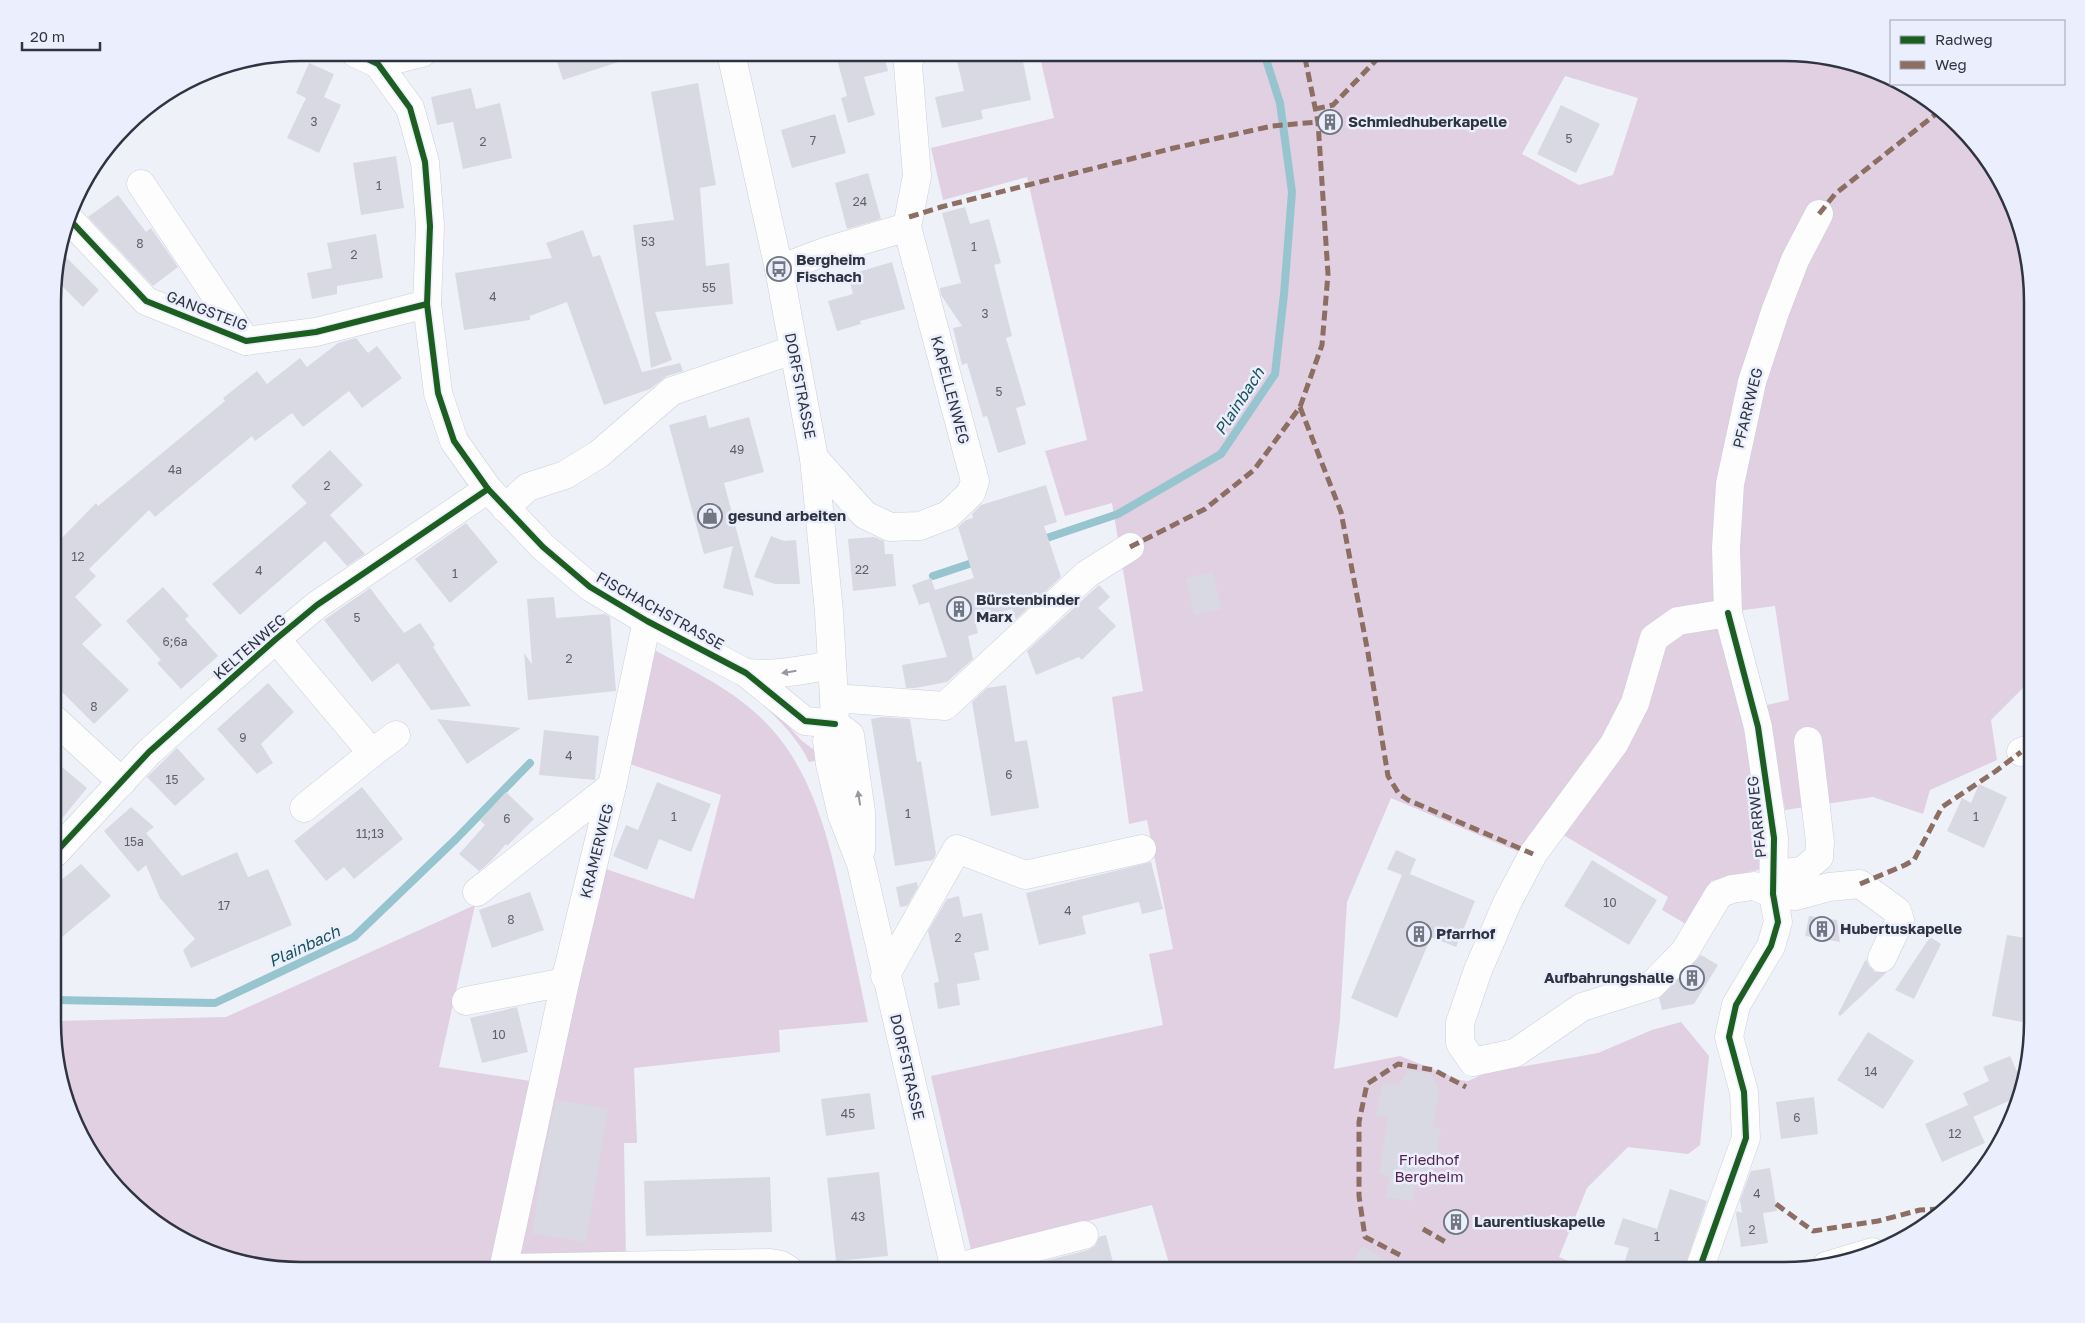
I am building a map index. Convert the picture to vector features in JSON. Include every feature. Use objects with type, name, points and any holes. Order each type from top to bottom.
[{"type":"street","name":"FISCHACHSTRASSE","points":[[369,61],[410,108],[425,162],[430,226],[427,304],[438,392],[454,441],[497,499],[542,548],[590,588],[647,621],[746,673],[805,721],[835,711],[945,706],[1087,574],[1130,547]]},
{"type":"street","name":"DORFSTRASSE","points":[[733,61],[779,269],[814,458],[829,612],[835,711],[850,735],[861,812],[861,864],[885,976],[952,1262]]},
{"type":"street","points":[[779,269],[824,252],[907,227],[917,176],[909,61]]},
{"type":"street","points":[[141,184],[246,342]]},
{"type":"street","name":"PFARRWEG","points":[[1702,1262],[1746,1138],[1744,1092],[1729,1037],[1736,1005],[1771,946],[1778,922],[1774,884],[1774,838],[1758,726],[1728,613],[1726,548],[1730,484],[1752,382],[1775,312],[1795,260],[1819,214]]},
{"type":"street","name":"GANGSTEIG","points":[[74,224],[146,301],[246,342],[316,332],[427,304]]},
{"type":"street","name":"KAPELLENWEG","points":[[814,458],[865,515],[890,527],[920,526],[948,515],[971,493],[975,481],[907,227]]},
{"type":"street","name":"KELTENWEG","points":[[61,847],[149,752],[317,605],[497,499],[564,475],[598,454],[672,391],[793,350]]},
{"type":"street","points":[[1728,613],[1678,622],[1654,638],[1635,703],[1614,744],[1545,835],[1533,854],[1507,903],[1478,970],[1460,1023],[1460,1043],[1474,1062],[1515,1053],[1582,1006],[1652,985],[1685,951],[1719,894],[1732,889],[1774,884],[1802,872],[1818,857],[1820,842],[1808,741]]},
{"type":"street","name":"KRAMERWEG","points":[[505,1262],[565,982],[612,786],[647,621]]},
{"type":"street","points":[[276,639],[372,753]]},
{"type":"street","name":"FISCHACHSTRASSE","points":[[746,673],[764,675],[785,674],[832,665]]},
{"type":"street","points":[[61,726],[122,782]]},
{"type":"street","points":[[304,808],[396,735]]},
{"type":"street","points":[[477,892],[612,786]]},
{"type":"street","points":[[885,976],[957,849],[1025,875],[1142,849]]},
{"type":"street","points":[[1774,884],[1796,896],[1829,888],[1860,884],[1897,911],[1900,920],[1882,958]]},
{"type":"street","points":[[466,1001],[565,982]]},
{"type":"street","points":[[981,1262],[1084,1235]]},
{"type":"green space","name":"Friedhof Bergheim","points":[[1041,61],[1784,61],[1815,63],[1846,69],[1904,93],[1942,121],[1964,143],[1992,181],[2016,239],[2022,270],[2024,301],[2024,687],[1991,720],[1997,760],[1930,790],[1923,814],[1873,797],[1785,810],[1767,705],[1789,700],[1775,606],[1721,613],[1765,835],[1762,869],[1711,881],[1686,924],[1662,910],[1668,897],[1560,833],[1540,861],[1391,798],[1347,902],[1340,1019],[1334,1069],[1400,1056],[1460,1080],[1468,1081],[1486,1073],[1598,1053],[1652,1030],[1681,1022],[1709,1056],[1700,1145],[1688,1154],[1628,1147],[1587,1188],[1559,1257],[1571,1262],[1169,1262],[1152,1205],[971,1250],[931,1076],[1163,1025],[1149,954],[1173,949],[1147,820],[1129,824],[1112,697],[1143,691],[1112,503],[1065,516],[1045,451],[1087,440],[1027,177],[943,200],[931,148],[1054,118]],"holes":[[[1565,76],[1638,98],[1613,175],[1579,185],[1522,154]]]},
{"type":"green space","points":[[647,646],[705,678],[747,705],[778,736],[794,759],[817,808],[826,834],[868,1022],[779,1030],[780,1052],[634,1068],[637,1143],[624,1143],[626,1260],[515,1261],[600,867],[694,899],[721,795],[624,762]]},
{"type":"green space","points":[[760,701],[768,704],[802,741],[813,749],[820,760],[809,762],[781,722]]},
{"type":"green space","points":[[475,905],[439,1067],[537,1082],[497,1262],[301,1262],[270,1260],[239,1254],[195,1237],[181,1230],[143,1202],[111,1168],[86,1128],[69,1084],[63,1053],[61,1021],[226,1017]]},
{"type":"building","points":[[557,61],[622,61],[563,80]]},
{"type":"building","points":[[837,61],[885,61],[888,71],[864,77],[875,115],[848,123],[841,98],[847,96]]},
{"type":"building","points":[[957,61],[1023,61],[1031,100],[981,110],[983,119],[942,128],[935,97],[964,91]]},
{"type":"building","points":[[309,63],[334,74],[324,97],[341,105],[319,153],[287,138],[306,98],[296,93]]},
{"type":"building","points":[[698,83],[716,185],[700,188],[706,266],[729,263],[733,304],[655,312],[672,360],[651,368],[633,225],[674,220],[651,92]]},
{"type":"building","points":[[471,88],[476,109],[500,103],[512,158],[463,169],[453,122],[437,125],[431,97]]},
{"type":"building","points":[[1561,105],[1600,124],[1576,173],[1537,154]]},
{"type":"building","points":[[835,114],[846,153],[792,168],[781,130]]},
{"type":"building","points":[[396,156],[404,208],[361,215],[353,163]]},
{"type":"building","points":[[868,173],[881,219],[847,229],[835,183]]},
{"type":"building","points":[[118,195],[146,232],[151,228],[178,267],[153,286],[88,217]]},
{"type":"building","points":[[965,207],[970,224],[989,219],[1001,263],[994,265],[1012,336],[1006,338],[1026,405],[1016,408],[1026,444],[998,453],[987,416],[983,417],[967,363],[962,365],[953,328],[962,326],[941,295],[940,288],[961,283],[942,213]]},
{"type":"building","points":[[583,230],[593,257],[600,255],[642,372],[680,363],[683,371],[667,376],[650,389],[604,405],[567,302],[530,316],[530,320],[464,330],[455,273],[552,258],[546,243]]},
{"type":"building","points":[[376,234],[383,278],[337,286],[337,294],[312,299],[307,273],[332,268],[327,243]]},
{"type":"building","points":[[66,257],[99,290],[83,307],[62,286]]},
{"type":"building","points":[[892,262],[905,309],[860,321],[861,324],[837,331],[828,301],[853,294],[848,275]]},
{"type":"building","points":[[356,338],[368,353],[377,346],[402,378],[362,408],[349,391],[303,427],[292,413],[255,441],[252,436],[155,517],[149,510],[89,569],[96,576],[75,597],[102,625],[82,644],[129,690],[94,724],[61,691],[61,539],[96,503],[98,506],[225,401],[223,398],[257,371],[267,384],[300,358],[307,367],[338,343]]},
{"type":"building","points":[[706,415],[709,428],[749,417],[764,472],[724,483],[754,596],[723,588],[733,546],[704,554],[669,425]]},
{"type":"building","points":[[330,450],[363,485],[330,515],[365,554],[347,566],[325,541],[240,615],[212,584],[307,503],[291,486]]},
{"type":"building","points":[[1046,485],[1057,522],[1044,526],[1061,577],[1016,619],[1012,609],[975,621],[978,633],[968,636],[973,659],[947,682],[906,688],[902,665],[947,657],[929,602],[919,605],[912,585],[931,578],[935,590],[974,578],[958,527],[966,520],[973,518],[972,514],[981,505]]},
{"type":"building","points":[[466,523],[498,562],[450,603],[415,559]]},
{"type":"building","points":[[771,536],[784,541],[796,540],[800,584],[775,584],[754,577]]},
{"type":"building","points":[[874,537],[884,541],[885,554],[893,554],[896,586],[853,591],[848,539]]},
{"type":"building","points":[[1213,572],[1221,609],[1194,615],[1186,578]]},
{"type":"building","points":[[1099,585],[1110,597],[1098,608],[1116,626],[1082,660],[1079,657],[1036,675],[1027,651]]},
{"type":"building","points":[[163,587],[189,616],[185,619],[218,656],[181,689],[157,663],[161,660],[126,621]]},
{"type":"building","points":[[370,588],[404,633],[420,623],[471,706],[431,710],[398,663],[372,682],[324,620]]},
{"type":"building","points":[[554,597],[556,618],[605,614],[610,617],[616,691],[528,700],[524,653],[532,664],[527,599]]},
{"type":"building","points":[[268,683],[294,712],[261,744],[273,763],[257,774],[217,729]]},
{"type":"building","points":[[1006,685],[1015,742],[1027,740],[1039,808],[991,816],[972,702],[987,688]]},
{"type":"building","points":[[882,717],[910,719],[917,762],[921,761],[936,854],[933,860],[895,866],[871,719]]},
{"type":"building","points":[[437,719],[521,728],[467,764]]},
{"type":"building","points":[[544,730],[599,736],[595,780],[539,775]]},
{"type":"building","points":[[177,748],[205,779],[175,806],[147,777]]},
{"type":"building","points":[[61,766],[87,788],[61,820]]},
{"type":"building","points":[[657,782],[711,804],[691,852],[659,839],[647,870],[613,856],[626,825],[638,830]]},
{"type":"building","points":[[1979,784],[2007,797],[1984,848],[1947,831],[1962,798],[1971,803]]},
{"type":"building","points":[[362,787],[403,839],[354,879],[344,867],[326,881],[294,841]]},
{"type":"building","points":[[506,792],[534,819],[479,871],[459,854],[485,825],[480,820]]},
{"type":"building","points":[[131,807],[154,827],[146,833],[182,876],[237,852],[248,877],[268,869],[292,925],[191,968],[183,950],[195,939],[160,898],[146,865],[138,872],[104,831]]},
{"type":"building","name":"Pfarrhof","points":[[1396,850],[1416,859],[1410,874],[1475,901],[1456,947],[1431,937],[1397,1018],[1351,998],[1402,875],[1387,869]]},
{"type":"building","points":[[1592,860],[1657,900],[1629,945],[1564,906]]},
{"type":"building","points":[[1151,862],[1163,909],[1142,914],[1139,902],[1082,916],[1086,934],[1039,945],[1026,893]]},
{"type":"building","points":[[81,864],[111,896],[61,938],[61,880]]},
{"type":"building","points":[[917,882],[918,887],[907,906],[900,907],[896,887]]},
{"type":"building","points":[[530,892],[544,930],[492,948],[479,910]]},
{"type":"building","points":[[959,896],[963,917],[982,913],[989,950],[974,953],[980,980],[957,984],[960,1005],[938,1009],[934,983],[939,982],[928,931],[947,899]]},
{"type":"building","name":"Hubertuskapelle","points":[[1809,916],[1837,920],[1840,942],[1805,936]]},
{"type":"building","points":[[2007,935],[2024,938],[2024,1022],[1992,1016]]},
{"type":"building","points":[[1930,937],[1941,944],[1914,999],[1895,990]]},
{"type":"building","name":"Aufbahrungshalle","points":[[1701,955],[1718,965],[1694,1004],[1662,1010],[1659,998]]},
{"type":"building","points":[[1866,959],[1869,966],[1875,972],[1887,972],[1840,1016],[1838,1014]]},
{"type":"building","points":[[517,1007],[528,1052],[482,1063],[470,1018]]},
{"type":"building","points":[[1868,1032],[1914,1061],[1883,1109],[1837,1080]]},
{"type":"building","points":[[2010,1056],[2018,1074],[2016,1084],[2011,1100],[1973,1117],[1963,1093],[1989,1081],[1983,1067]]},
{"type":"building","points":[[1409,1070],[1431,1074],[1439,1089],[1433,1128],[1441,1129],[1432,1182],[1416,1179],[1413,1201],[1386,1197],[1389,1176],[1379,1174],[1388,1118],[1376,1116],[1382,1084],[1398,1085]]},
{"type":"building","points":[[870,1093],[875,1129],[826,1136],[821,1099]]},
{"type":"building","points":[[1814,1097],[1818,1134],[1781,1139],[1776,1102]]},
{"type":"building","points":[[556,1100],[608,1108],[586,1242],[532,1233],[545,1148]]},
{"type":"building","points":[[1968,1105],[1985,1143],[1942,1162],[1925,1124]]},
{"type":"building","points":[[1770,1168],[1777,1211],[1763,1213],[1768,1243],[1741,1247],[1736,1214],[1737,1211],[1742,1213],[1740,1200],[1751,1171]]},
{"type":"building","points":[[879,1172],[888,1256],[836,1261],[827,1178]]},
{"type":"building","points":[[770,1177],[772,1232],[646,1236],[644,1181]]},
{"type":"building","points":[[1670,1189],[1707,1201],[1687,1262],[1625,1262],[1629,1248],[1614,1244],[1623,1218],[1657,1229]]},
{"type":"building","points":[[1106,1235],[1113,1262],[1041,1262],[1088,1250],[1095,1246],[1099,1237]]},
{"type":"building","points":[[1363,1246],[1389,1262],[1353,1262]]},
{"type":"waterway","name":"Plainbach","points":[[1038,541],[1118,514],[1221,454],[1275,374],[1284,294],[1292,192],[1280,103],[1267,61]]},
{"type":"waterway","name":"Plainbach","points":[[933,576],[978,561]]},
{"type":"waterway","name":"Plainbach","points":[[61,1000],[215,1003],[354,937],[456,839],[530,763]]},
{"type":"marked path","points":[[1130,547],[1205,509],[1254,470],[1300,407],[1322,345],[1328,274],[1318,122],[1306,61]]},
{"type":"marked path","points":[[1315,109],[1333,105],[1375,61]]},
{"type":"marked path","points":[[1819,214],[1835,194],[1935,115]]},
{"type":"marked path","points":[[909,217],[941,207],[1174,148],[1272,126],[1318,122]]},
{"type":"marked path","points":[[1300,407],[1341,512],[1368,653],[1388,776],[1399,794],[1408,800],[1533,854]]},
{"type":"marked path","points":[[1860,884],[1914,860],[1942,807],[2021,752]]},
{"type":"marked path","points":[[1400,1255],[1365,1237],[1359,1196],[1359,1122],[1367,1084],[1398,1064],[1434,1070],[1466,1087]]},
{"type":"marked path","points":[[1776,1204],[1813,1231],[1878,1221],[1920,1210],[1933,1209]]},
{"type":"marked path","points":[[1423,1229],[1449,1244]]},
{"type":"cycle path","points":[[372,61],[378,64],[410,108],[425,162],[430,226],[427,304],[438,393],[454,441],[488,489],[543,547],[590,587],[647,621],[746,673],[805,721],[835,724]]},
{"type":"cycle path","points":[[74,224],[146,301],[246,341],[316,332],[427,304]]},
{"type":"cycle path","points":[[61,847],[149,752],[276,639],[317,605],[488,489]]},
{"type":"cycle path","points":[[1702,1262],[1746,1138],[1744,1092],[1729,1037],[1736,1005],[1771,946],[1778,922],[1773,894],[1774,838],[1758,727],[1728,613]]},
{"type":"place","name":"Schmiedhuberkapelle","points":[[1330,122]]},
{"type":"place","name":"Bergheim Fischach","points":[[779,269]]},
{"type":"place","name":"gesund arbeiten","points":[[710,516]]},
{"type":"place","name":"Bürstenbinder Marx","points":[[959,609]]},
{"type":"place","name":"Hubertuskapelle","points":[[1822,929]]},
{"type":"place","name":"Pfarrhof","points":[[1419,934]]},
{"type":"place","name":"Aufbahrungshalle","points":[[1692,978]]},
{"type":"place","name":"Laurentiuskapelle","points":[[1456,1222]]}]
